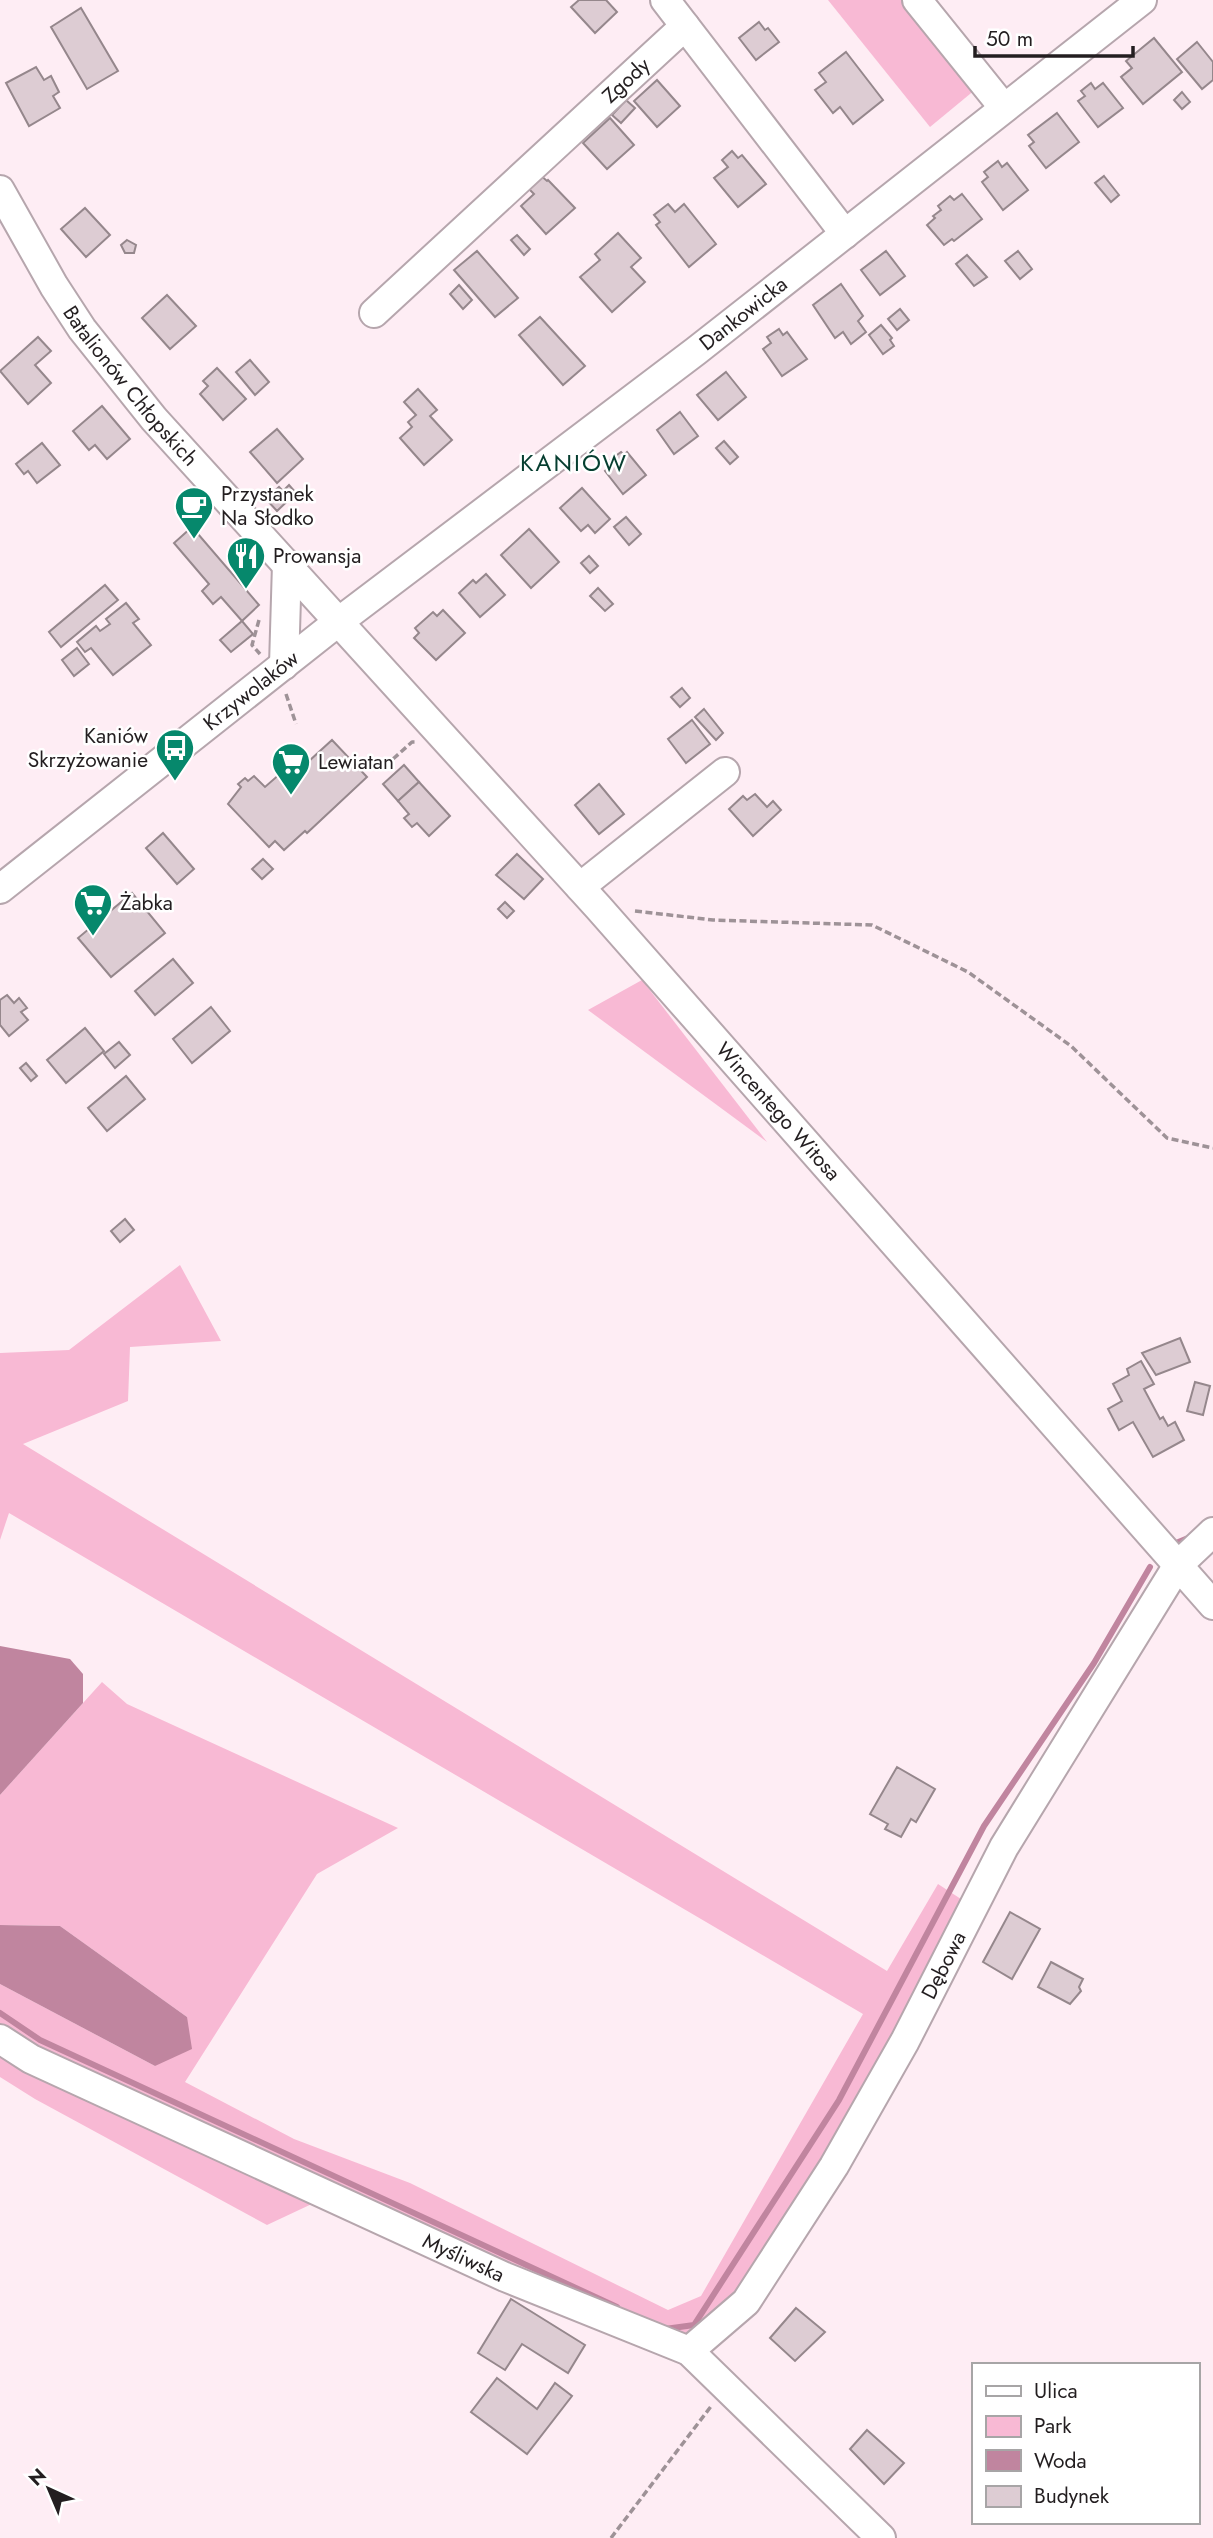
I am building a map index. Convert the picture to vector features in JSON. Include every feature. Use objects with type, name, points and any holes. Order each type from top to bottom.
[{"type":"street","points":[[664,0],[845,234]]},
{"type":"street","points":[[917,0],[1004,108]]},
{"type":"street","name":"Dankowicka","points":[[338,622],[696,351],[1142,0]]},
{"type":"street","name":"Zgody","points":[[374,313],[685,26]]},
{"type":"street","name":"Batalionów Chłopskich","points":[[0,190],[10,234],[54,286],[113,369],[154,419],[338,622]]},
{"type":"street","points":[[284,665],[287,564]]},
{"type":"street","name":"Krzywolaków","points":[[0,889],[338,622]]},
{"type":"street","name":"Wincentego Witosa","points":[[338,622],[589,897],[1213,1605]]},
{"type":"street","points":[[589,897],[725,772]]},
{"type":"street","name":"Dębowa","points":[[689,2351],[746,2302],[834,2166],[905,2041],[1004,1847],[1178,1565],[1213,1532]]},
{"type":"street","name":"Myśliwska","points":[[0,2039],[31,2059],[505,2277],[689,2351],[881,2538]]},
{"type":"path","points":[[589,897],[713,920],[872,925],[968,972],[1071,1046],[1167,1138],[1213,1148]]},
{"type":"path","points":[[611,2538],[726,2387]]},
{"type":"green space","points":[[828,0],[905,0],[976,89],[930,127]]},
{"type":"green space","points":[[642,980],[767,1142],[588,1010]]},
{"type":"green space","points":[[180,1265],[221,1341],[130,1347],[128,1401],[23,1444],[887,1971],[938,1884],[964,1901],[898,2038],[738,2297],[697,2334],[668,2336],[316,2202],[267,2225],[35,2099],[0,2077],[0,1984],[155,2066],[187,2017],[60,1926],[0,1925],[0,1795],[102,1682],[127,1704],[398,1828],[317,1874],[185,2082],[294,2139],[410,2183],[668,2310],[701,2296],[863,2014],[9,1513],[0,1540],[0,1353],[69,1350]]},
{"type":"water","points":[[0,1646],[70,1659],[83,1674],[83,1703],[0,1795]]},
{"type":"water","points":[[0,1925],[60,1926],[187,2017],[192,2049],[155,2066],[0,1984]]},
{"type":"building","points":[[579,0],[606,0],[617,12],[595,33],[571,7]]},
{"type":"building","points":[[81,8],[118,71],[87,89],[51,27]]},
{"type":"building","points":[[759,22],[765,30],[768,28],[779,42],[756,60],[739,38]]},
{"type":"building","points":[[1154,38],[1182,72],[1143,104],[1121,77],[1132,68],[1126,61]]},
{"type":"building","points":[[1197,42],[1213,62],[1213,80],[1202,89],[1177,59]]},
{"type":"building","points":[[846,52],[883,100],[853,124],[840,107],[833,113],[815,90],[826,82],[819,73]]},
{"type":"building","points":[[36,67],[44,80],[51,76],[59,92],[53,96],[60,108],[29,126],[6,83]]},
{"type":"building","points":[[657,80],[680,106],[657,127],[634,101]]},
{"type":"building","points":[[1091,83],[1095,89],[1103,83],[1123,108],[1098,127],[1078,101],[1085,96],[1081,91]]},
{"type":"building","points":[[1182,92],[1190,102],[1182,109],[1174,100]]},
{"type":"building","points":[[626,100],[635,108],[621,123],[612,115]]},
{"type":"building","points":[[1057,113],[1079,142],[1046,168],[1029,146],[1034,142],[1028,135]]},
{"type":"building","points":[[610,118],[634,145],[607,169],[583,143]]},
{"type":"building","points":[[732,151],[738,158],[742,155],[766,184],[738,207],[714,178],[728,167],[722,160]]},
{"type":"building","points":[[998,161],[1002,167],[1007,163],[1028,190],[1003,210],[982,182],[988,177],[984,172]]},
{"type":"building","points":[[539,174],[575,208],[546,234],[521,206],[534,194],[526,186]]},
{"type":"building","points":[[1104,176],[1119,195],[1111,202],[1095,183]]},
{"type":"building","points":[[962,194],[982,219],[954,241],[952,239],[944,245],[927,225],[941,210],[938,206],[950,196],[954,200]]},
{"type":"building","points":[[668,204],[675,212],[684,204],[716,244],[689,267],[656,225],[660,222],[654,215]]},
{"type":"building","points":[[85,208],[110,235],[86,257],[61,229]]},
{"type":"building","points":[[618,233],[641,258],[631,267],[645,282],[612,312],[580,277],[600,260],[595,254]]},
{"type":"building","points":[[517,235],[530,249],[524,255],[511,240]]},
{"type":"building","points":[[127,240],[136,245],[134,253],[125,253],[121,245]]},
{"type":"building","points":[[477,251],[518,298],[495,317],[454,270]]},
{"type":"building","points":[[886,251],[905,276],[880,295],[861,270]]},
{"type":"building","points":[[1018,251],[1032,269],[1020,279],[1005,261]]},
{"type":"building","points":[[967,255],[987,277],[974,286],[956,264]]},
{"type":"building","points":[[841,284],[863,316],[858,321],[866,332],[851,344],[843,332],[835,338],[813,305]]},
{"type":"building","points":[[459,285],[472,300],[463,309],[450,294]]},
{"type":"building","points":[[167,295],[196,326],[170,349],[142,318]]},
{"type":"building","points":[[900,309],[909,320],[897,330],[888,319]]},
{"type":"building","points":[[540,317],[585,366],[563,385],[519,335]]},
{"type":"building","points":[[881,325],[892,338],[890,340],[894,346],[883,354],[869,335]]},
{"type":"building","points":[[779,329],[783,335],[787,332],[807,359],[782,376],[763,349],[771,343],[767,337]]},
{"type":"building","points":[[38,337],[51,351],[35,365],[51,383],[28,404],[0,371]]},
{"type":"building","points":[[250,360],[269,382],[255,395],[236,372]]},
{"type":"building","points":[[217,368],[246,399],[223,420],[200,394],[208,386],[203,381]]},
{"type":"building","points":[[726,372],[746,397],[718,420],[697,395]]},
{"type":"building","points":[[418,389],[437,410],[430,416],[452,440],[424,465],[400,438],[412,427],[408,422],[416,415],[404,402]]},
{"type":"building","points":[[102,406],[130,439],[107,459],[95,445],[89,450],[73,431]]},
{"type":"building","points":[[680,412],[698,436],[674,454],[657,430]]},
{"type":"building","points":[[277,429],[303,459],[277,483],[250,452]]},
{"type":"building","points":[[724,441],[738,457],[730,464],[716,448]]},
{"type":"building","points":[[42,443],[60,465],[37,483],[28,471],[24,474],[16,464]]},
{"type":"building","points":[[621,452],[624,455],[627,452],[646,475],[623,494],[605,471],[613,464],[610,460]]},
{"type":"building","points":[[289,485],[296,493],[277,511],[266,499],[279,487],[283,491]]},
{"type":"building","points":[[582,488],[610,519],[595,533],[588,525],[581,531],[560,508]]},
{"type":"building","points":[[626,517],[641,534],[629,545],[614,527]]},
{"type":"building","points":[[192,527],[259,605],[242,621],[221,597],[213,604],[202,591],[209,584],[174,543]]},
{"type":"building","points":[[529,529],[559,562],[531,588],[501,555]]},
{"type":"building","points":[[589,556],[598,566],[590,573],[581,563]]},
{"type":"building","points":[[486,574],[505,595],[480,617],[459,593],[473,580],[476,583]]},
{"type":"building","points":[[105,585],[118,600],[61,647],[49,632]]},
{"type":"building","points":[[598,588],[613,604],[605,611],[590,596]]},
{"type":"building","points":[[126,603],[139,619],[133,623],[151,645],[113,675],[91,648],[85,652],[77,642],[96,626],[100,631],[110,624],[106,619]]},
{"type":"building","points":[[443,610],[465,633],[436,660],[414,638],[419,633],[415,628],[433,612],[437,616]]},
{"type":"building","points":[[242,621],[253,634],[231,652],[220,640]]},
{"type":"building","points":[[77,648],[89,664],[74,676],[62,660]]},
{"type":"building","points":[[682,688],[690,698],[680,707],[671,697]]},
{"type":"building","points":[[704,709],[723,733],[716,740],[695,717]]},
{"type":"building","points":[[692,720],[710,744],[686,763],[668,739]]},
{"type":"building","name":"Lewiatan","points":[[332,740],[367,777],[307,833],[305,831],[284,850],[275,841],[269,847],[228,804],[241,787],[238,784],[245,778],[248,781],[254,776],[265,787],[281,773],[278,770],[286,763],[291,767],[303,755],[309,761]]},
{"type":"building","points":[[404,765],[419,782],[398,801],[383,784]]},
{"type":"building","points":[[419,782],[450,816],[429,836],[417,823],[412,827],[404,818],[409,814],[398,801]]},
{"type":"building","points":[[599,784],[624,814],[599,834],[575,805]]},
{"type":"building","points":[[755,794],[767,807],[773,801],[781,810],[753,836],[729,809],[743,796],[747,800]]},
{"type":"building","points":[[163,833],[194,869],[177,884],[146,848]]},
{"type":"building","points":[[517,854],[543,879],[524,899],[496,875]]},
{"type":"building","points":[[263,859],[273,869],[262,879],[252,869]]},
{"type":"building","points":[[132,893],[165,933],[111,977],[78,938]]},
{"type":"building","points":[[505,902],[514,911],[507,918],[498,909]]},
{"type":"building","points":[[173,959],[193,983],[155,1015],[135,991]]},
{"type":"building","points":[[7,995],[14,1003],[19,998],[27,1008],[21,1012],[28,1020],[9,1036],[0,1025],[0,1000]]},
{"type":"building","points":[[211,1007],[230,1031],[192,1063],[173,1039]]},
{"type":"building","points":[[85,1028],[104,1051],[66,1083],[47,1060]]},
{"type":"building","points":[[119,1042],[130,1055],[115,1068],[104,1054]]},
{"type":"building","points":[[26,1063],[37,1076],[31,1081],[20,1068]]},
{"type":"building","points":[[126,1076],[145,1099],[107,1131],[88,1108]]},
{"type":"building","points":[[125,1219],[134,1230],[120,1242],[111,1231]]},
{"type":"building","points":[[1180,1338],[1190,1362],[1156,1375],[1142,1353]]},
{"type":"building","points":[[1141,1361],[1154,1384],[1144,1389],[1160,1419],[1163,1417],[1168,1426],[1175,1422],[1184,1440],[1153,1457],[1133,1422],[1119,1430],[1108,1409],[1122,1401],[1113,1384],[1129,1375],[1127,1369]]},
{"type":"building","points":[[1195,1382],[1210,1386],[1203,1415],[1187,1411]]},
{"type":"building","points":[[897,1767],[935,1789],[916,1822],[911,1819],[901,1837],[885,1829],[888,1824],[870,1814]]},
{"type":"building","points":[[1010,1912],[1040,1929],[1012,1979],[983,1962]]},
{"type":"building","points":[[1051,1962],[1083,1979],[1079,1987],[1081,1991],[1070,2004],[1038,1987]]},
{"type":"building","points":[[511,2299],[585,2345],[568,2373],[522,2344],[505,2370],[478,2353]]},
{"type":"building","points":[[796,2308],[825,2332],[795,2361],[770,2338]]},
{"type":"building","points":[[497,2378],[537,2409],[555,2383],[572,2396],[527,2454],[471,2412]]},
{"type":"building","points":[[867,2430],[904,2463],[884,2484],[850,2449]]},
{"type":"waterway","points":[[1176,1543],[1193,1536]]},
{"type":"waterway","points":[[665,2329],[694,2325],[839,2100],[984,1826],[1094,1663],[1150,1567]]},
{"type":"waterway","points":[[0,2013],[40,2040],[617,2307]]},
{"type":"place","name":"Przystanek Na Słodko","points":[[194,540]]},
{"type":"place","name":"Prowansja","points":[[246,590]]},
{"type":"place","name":"Kaniów Skrzyżowanie","points":[[175,782]]},
{"type":"place","name":"Lewiatan","points":[[291,796]]},
{"type":"place","name":"Żabka","points":[[93,937]]},
{"type":"district","name":"KANIÓW","points":[[574,463]]}]
